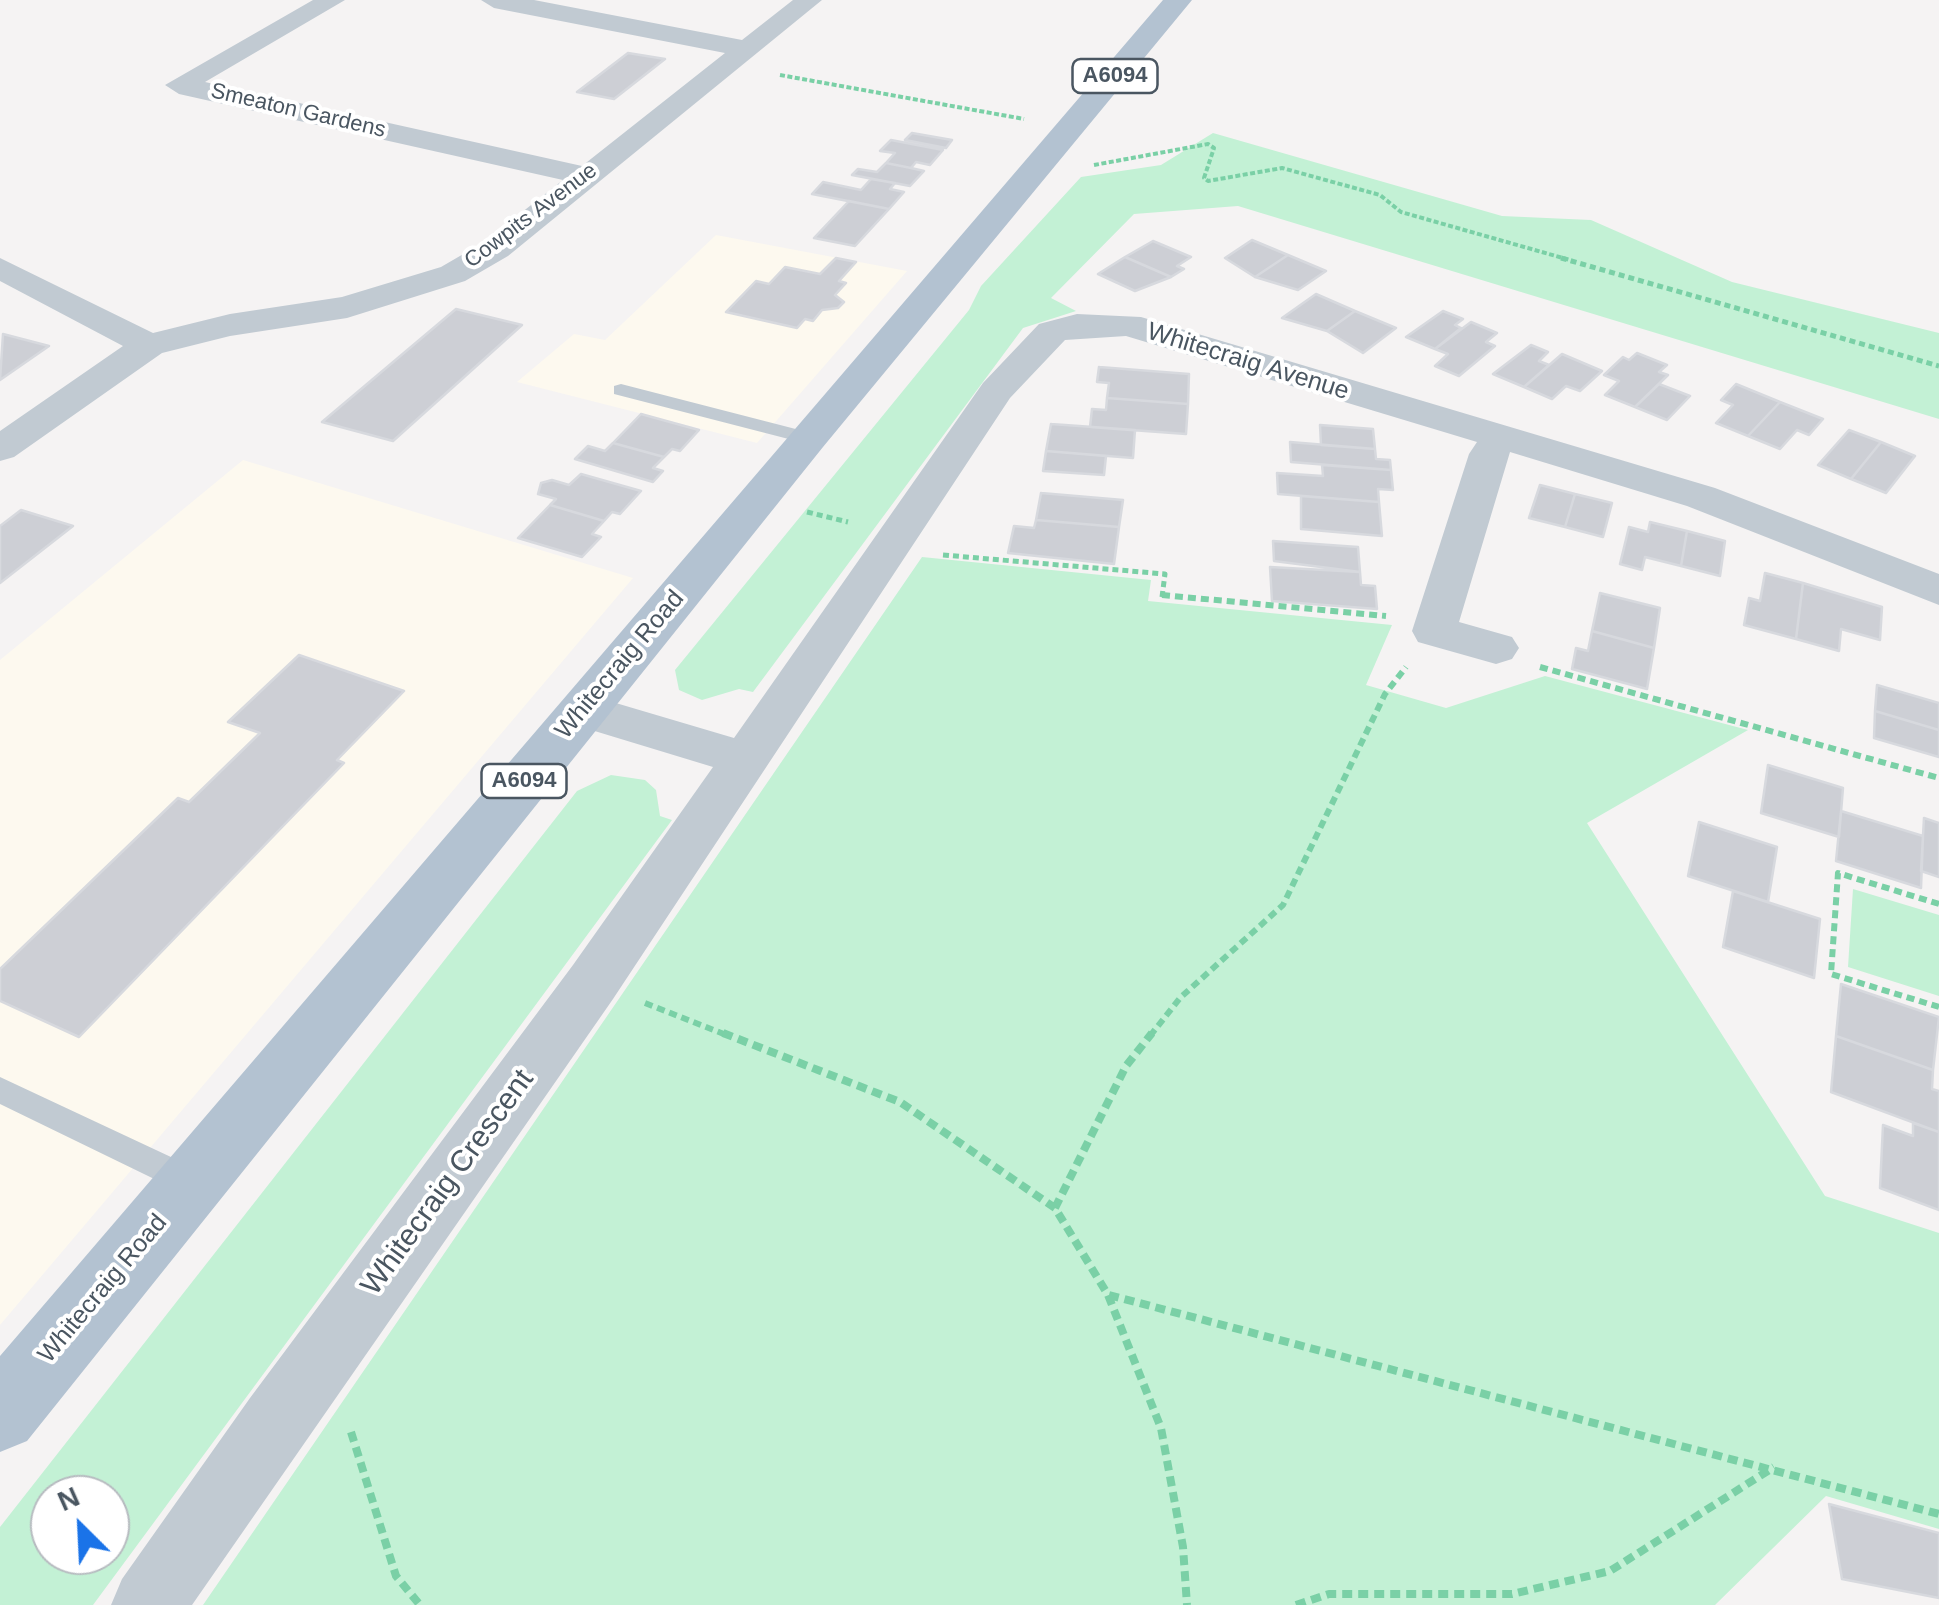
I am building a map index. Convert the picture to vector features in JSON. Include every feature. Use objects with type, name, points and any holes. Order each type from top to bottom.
[{"type":"main road","name":"A6094","points":[[1062,140],[1178,0]]},
{"type":"main road","name":"Whitecraig Road","points":[[0,1414],[808,438],[1062,140]]},
{"type":"street","name":"Smeaton Gardens","points":[[332,0],[179,84],[586,176]]},
{"type":"street","points":[[494,0],[738,54]]},
{"type":"street","name":"Cowpits Avenue","points":[[0,449],[149,344],[230,325],[347,307],[452,274],[496,248],[809,0]]},
{"type":"street","points":[[0,268],[149,344]]},
{"type":"street","name":"Whitecraig Avenue","points":[[748,760],[996,392],[1037,344],[1052,332],[1077,325],[1128,325],[1700,497],[1939,590]]},
{"type":"street","points":[[1496,648],[1434,631],[1489,454],[1501,437]]},
{"type":"street","points":[[582,710],[748,760]]},
{"type":"street","name":"Whitecraig Crescent","points":[[148,1605],[748,760]]},
{"type":"lane","points":[[621,390],[808,438]]},
{"type":"lane","points":[[0,1090],[192,1182]]},
{"type":"path","points":[[738,54],[790,78],[1062,140],[1094,165],[1208,144],[1214,148],[1204,178],[1214,183],[1282,168],[1380,195],[1401,212],[1939,366]]},
{"type":"path","points":[[757,500],[899,534],[925,554],[1165,574],[1162,598],[1393,616],[1434,631],[1385,694],[1283,905],[1180,998],[1126,1066],[1055,1208]]},
{"type":"path","points":[[1496,648],[1539,667],[1939,778]]},
{"type":"path","points":[[1939,904],[1838,874],[1831,974],[1939,1007]]},
{"type":"path","points":[[593,982],[900,1102],[1055,1208],[1108,1295],[1161,1428],[1184,1547],[1187,1605]]},
{"type":"path","points":[[1108,1295],[1774,1467],[1939,1514]]},
{"type":"path","points":[[316,1367],[342,1404],[396,1576],[420,1605]]},
{"type":"path","points":[[1296,1605],[1329,1594],[1512,1594],[1610,1571],[1774,1467]]},
{"type":"shaded area","points":[[716,235],[907,271],[757,443],[517,382],[574,334],[605,340]]},
{"type":"shaded area","points":[[243,460],[633,578],[0,1325],[0,660]]},
{"type":"green space","points":[[1213,133],[1502,216],[1591,220],[1732,282],[1939,333],[1939,419],[1238,206],[1134,214],[1051,298],[1076,311],[1023,328],[753,692],[739,689],[702,700],[679,690],[675,670],[969,310],[981,286],[1081,177],[1161,165]]},
{"type":"green space","points":[[922,557],[1151,580],[1148,601],[1392,625],[1366,685],[1446,708],[1545,676],[1748,730],[1587,823],[1825,1196],[1939,1233],[1939,1529],[1826,1496],[1715,1605],[203,1605]]},
{"type":"green space","points":[[611,775],[645,780],[656,790],[660,816],[672,820],[130,1555],[130,1475],[41,1475],[577,791]]},
{"type":"green space","points":[[1853,889],[1939,915],[1939,996],[1848,967]]},
{"type":"green space","points":[[30,1489],[30,1575],[115,1575],[93,1605],[0,1605],[0,1527]]},
{"type":"building","points":[[628,53],[665,59],[614,99],[577,92]]},
{"type":"building","points":[[912,133],[952,140],[946,148],[905,140]]},
{"type":"building","points":[[891,140],[943,150],[930,165],[916,162],[911,168],[886,163],[895,153],[880,151]]},
{"type":"building","points":[[886,163],[924,171],[910,186],[852,175],[858,169],[877,172]]},
{"type":"building","points":[[871,179],[895,183],[890,189],[904,192],[889,209],[812,194],[823,182],[861,190]]},
{"type":"building","points":[[849,201],[889,209],[855,246],[814,238]]},
{"type":"building","points":[[1252,240],[1288,255],[1255,277],[1225,258]]},
{"type":"building","points":[[1153,241],[1191,257],[1177,266],[1184,269],[1171,277],[1125,257]]},
{"type":"building","points":[[1288,255],[1326,271],[1298,290],[1255,277]]},
{"type":"building","points":[[1125,257],[1171,277],[1135,291],[1098,274]]},
{"type":"building","points":[[836,258],[856,262],[839,281],[846,283],[835,295],[844,302],[838,308],[822,310],[813,321],[805,319],[797,328],[726,312],[756,281],[769,284],[785,267],[820,274]]},
{"type":"building","points":[[1316,294],[1355,311],[1327,331],[1282,318]]},
{"type":"building","points":[[456,309],[522,325],[393,441],[322,422]]},
{"type":"building","points":[[1355,311],[1396,328],[1363,353],[1327,331]]},
{"type":"building","points":[[1443,311],[1463,319],[1455,325],[1461,328],[1435,349],[1406,337]]},
{"type":"building","points":[[1471,322],[1497,333],[1486,342],[1495,346],[1459,376],[1435,366],[1448,354],[1435,349]]},
{"type":"building","points":[[3,334],[49,346],[0,380]]},
{"type":"building","points":[[1531,345],[1548,352],[1539,361],[1549,365],[1524,387],[1493,374]]},
{"type":"building","points":[[1637,353],[1667,365],[1659,372],[1668,375],[1635,407],[1605,395],[1619,381],[1604,375],[1623,357],[1629,360]]},
{"type":"building","points":[[1562,354],[1602,371],[1580,391],[1566,386],[1552,399],[1524,387]]},
{"type":"building","points":[[1099,367],[1189,374],[1188,404],[1107,398],[1109,383],[1097,382]]},
{"type":"building","points":[[1659,384],[1690,396],[1667,420],[1635,407]]},
{"type":"building","points":[[1736,384],[1780,402],[1748,436],[1716,423],[1733,405],[1721,400]]},
{"type":"building","points":[[1107,398],[1188,404],[1186,434],[1090,427],[1092,409],[1106,410]]},
{"type":"building","points":[[1780,402],[1823,419],[1809,435],[1797,430],[1780,449],[1748,436]]},
{"type":"building","points":[[641,414],[699,430],[680,451],[672,449],[664,457],[613,443]]},
{"type":"building","points":[[1051,424],[1135,430],[1133,458],[1046,451]]},
{"type":"building","points":[[1320,425],[1373,429],[1375,449],[1321,445]]},
{"type":"building","points":[[1849,430],[1881,442],[1851,479],[1818,465]]},
{"type":"building","points":[[1290,442],[1375,449],[1376,459],[1390,460],[1391,470],[1291,462]]},
{"type":"building","points":[[1881,442],[1915,456],[1886,493],[1851,479]]},
{"type":"building","points":[[613,443],[664,457],[653,468],[663,471],[653,482],[575,459],[588,446],[605,451]]},
{"type":"building","points":[[1046,451],[1106,456],[1104,475],[1043,471]]},
{"type":"building","points":[[1322,465],[1391,470],[1393,490],[1378,489],[1379,502],[1278,494],[1277,473],[1323,476]]},
{"type":"building","points":[[581,474],[641,491],[620,514],[612,512],[604,521],[550,505],[556,499],[538,494],[541,483],[552,480],[569,485]]},
{"type":"building","points":[[1540,485],[1575,494],[1565,527],[1529,518]]},
{"type":"building","points":[[1041,493],[1123,500],[1119,527],[1036,520]]},
{"type":"building","points":[[1575,494],[1612,503],[1603,537],[1565,527]]},
{"type":"building","points":[[1301,496],[1379,502],[1382,536],[1301,529]]},
{"type":"building","points":[[550,505],[604,521],[592,534],[601,537],[582,557],[518,538]]},
{"type":"building","points":[[21,510],[73,526],[0,583],[0,526]]},
{"type":"building","points":[[1036,520],[1119,527],[1114,564],[1008,553],[1014,526],[1034,528]]},
{"type":"building","points":[[1650,522],[1687,531],[1681,566],[1645,557],[1642,570],[1620,564],[1629,527],[1648,532]]},
{"type":"building","points":[[1687,531],[1725,541],[1720,576],[1681,566]]},
{"type":"building","points":[[1273,541],[1358,547],[1360,572],[1274,561]]},
{"type":"building","points":[[1270,567],[1360,572],[1361,585],[1375,586],[1377,609],[1272,601]]},
{"type":"building","points":[[1765,573],[1803,583],[1796,639],[1744,625],[1749,598],[1760,601]]},
{"type":"building","points":[[1803,583],[1882,607],[1880,640],[1841,629],[1839,651],[1796,639]]},
{"type":"building","points":[[1600,593],[1660,608],[1654,648],[1592,631]]},
{"type":"building","points":[[1592,631],[1654,648],[1647,689],[1572,669],[1576,648],[1588,651]]},
{"type":"building","points":[[299,655],[404,691],[337,760],[344,763],[79,1037],[0,1001],[0,969],[178,798],[189,802],[260,733],[228,722]]},
{"type":"building","points":[[1877,685],[1939,703],[1939,730],[1875,711]]},
{"type":"building","points":[[1875,711],[1939,730],[1939,757],[1874,738]]},
{"type":"building","points":[[1768,765],[1843,788],[1839,837],[1761,813]]},
{"type":"building","points":[[1841,811],[1923,836],[1921,888],[1836,861]]},
{"type":"building","points":[[1924,818],[1939,823],[1939,877],[1921,871]]},
{"type":"building","points":[[1699,822],[1777,847],[1768,902],[1688,876]]},
{"type":"building","points":[[1733,891],[1820,919],[1814,978],[1723,947]]},
{"type":"building","points":[[1841,984],[1939,1017],[1933,1070],[1836,1036]]},
{"type":"building","points":[[1836,1036],[1933,1070],[1932,1089],[1939,1091],[1939,1132],[1831,1092]]},
{"type":"building","points":[[1913,1123],[1939,1132],[1939,1210],[1880,1188],[1883,1125],[1913,1136]]},
{"type":"building","points":[[1829,1504],[1939,1533],[1939,1598],[1842,1579]]}]
